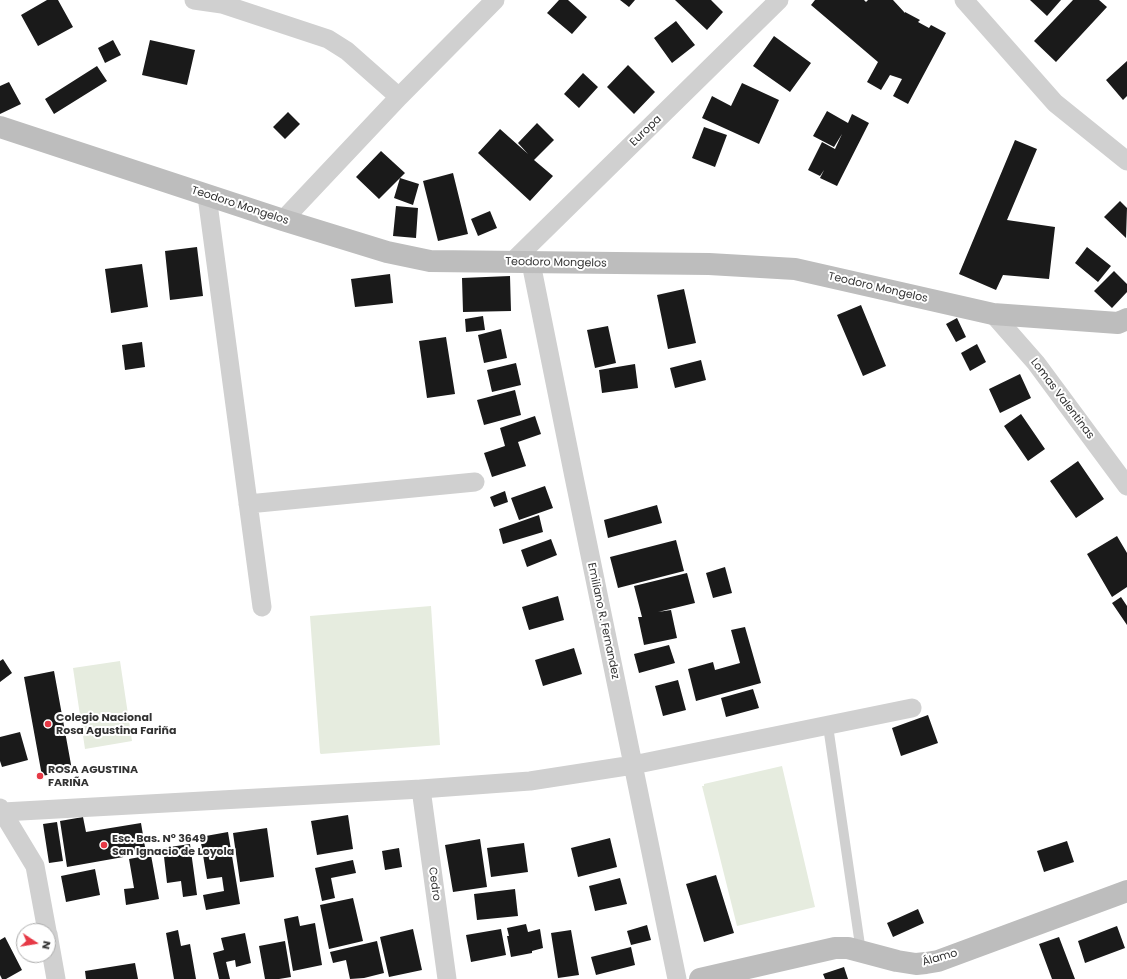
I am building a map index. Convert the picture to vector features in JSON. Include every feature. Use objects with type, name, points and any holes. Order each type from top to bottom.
[{"type":"street","points":[[194,0],[222,4],[328,39],[347,50],[399,97]]},
{"type":"street","points":[[283,220],[399,97],[495,0]]},
{"type":"street","name":"Europa","points":[[521,262],[779,0]]},
{"type":"street","points":[[964,0],[1056,103],[1127,161]]},
{"type":"street","name":"Teodoro Mongelos","points":[[0,127],[283,220],[388,252],[430,261],[709,264],[795,269],[993,314],[1118,323],[1127,319]]},
{"type":"street","points":[[207,196],[262,606]]},
{"type":"street","name":"Emiliano R. Fernandez","points":[[521,262],[633,765],[677,979]]},
{"type":"street","name":"Lomas Valentinas","points":[[993,314],[1036,364],[1127,486]]},
{"type":"street","points":[[248,504],[475,482]]},
{"type":"street","points":[[46,923],[35,866],[1,811],[421,789],[530,781],[633,765],[912,708]]},
{"type":"street","name":"Cedro","points":[[421,789],[447,979]]},
{"type":"street","name":"Álamo","points":[[700,979],[835,948],[848,948],[898,961],[916,964],[938,961],[1127,891]]},
{"type":"street","points":[[53,963],[56,979]]},
{"type":"lane","points":[[828,726],[861,952]]},
{"type":"shaded area","points":[[431,606],[440,745],[321,754],[310,616]]},
{"type":"shaded area","points":[[120,661],[132,741],[85,749],[73,668]]},
{"type":"shaded area","points":[[782,766],[815,907],[737,926],[702,786],[704,786],[704,784]]},
{"type":"building","points":[[47,0],[58,0],[73,27],[38,46],[21,15]]},
{"type":"building","points":[[559,0],[568,0],[587,17],[572,34],[547,13]]},
{"type":"building","points":[[620,0],[635,0],[629,7]]},
{"type":"building","points":[[675,0],[711,0],[723,12],[707,30]]},
{"type":"building","points":[[815,0],[864,0],[866,2],[868,0],[893,0],[905,13],[920,20],[918,22],[929,28],[931,25],[946,33],[908,104],[893,96],[902,79],[890,75],[881,90],[867,82],[878,62],[811,5]]},
{"type":"building","points":[[1030,0],[1061,0],[1047,16]]},
{"type":"building","points":[[1073,0],[1099,0],[1107,7],[1056,62],[1034,41]]},
{"type":"building","points":[[676,21],[695,45],[672,63],[654,38]]},
{"type":"building","points":[[774,36],[811,63],[790,92],[753,66]]},
{"type":"building","points":[[113,40],[121,55],[105,63],[98,48]]},
{"type":"building","points":[[150,40],[195,50],[187,85],[142,75]]},
{"type":"building","points":[[1127,61],[1127,96],[1123,100],[1106,80]]},
{"type":"building","points":[[628,65],[655,92],[634,114],[607,87]]},
{"type":"building","points":[[97,66],[107,81],[54,114],[45,99]]},
{"type":"building","points":[[583,73],[598,87],[579,108],[564,94]]},
{"type":"building","points":[[9,82],[21,104],[0,114],[0,86]]},
{"type":"building","points":[[742,83],[779,100],[759,144],[702,118],[712,96],[731,106]]},
{"type":"building","points":[[827,111],[848,123],[852,114],[869,123],[837,186],[820,178],[824,170],[820,176],[808,170],[822,142],[835,149],[842,134],[834,147],[813,136]]},
{"type":"building","points":[[288,112],[300,124],[285,139],[273,127]]},
{"type":"building","points":[[537,123],[554,140],[534,160],[553,176],[530,201],[478,153],[500,129],[528,154],[518,143]]},
{"type":"building","points":[[704,127],[727,135],[715,167],[692,158]]},
{"type":"building","points":[[1015,140],[1037,149],[1007,220],[1055,227],[1049,279],[1003,275],[996,290],[959,274]]},
{"type":"building","points":[[381,151],[405,173],[379,199],[356,177]]},
{"type":"building","points":[[453,173],[468,234],[438,241],[423,181]]},
{"type":"building","points":[[400,178],[419,184],[413,205],[394,198]]},
{"type":"building","points":[[1120,201],[1127,208],[1126,238],[1104,217]]},
{"type":"building","points":[[396,206],[418,208],[416,238],[393,236]]},
{"type":"building","points":[[490,211],[497,228],[478,236],[471,219]]},
{"type":"building","points":[[197,247],[203,296],[170,300],[165,251]]},
{"type":"building","points":[[1087,247],[1111,266],[1098,282],[1075,263]]},
{"type":"building","points":[[142,264],[148,307],[111,313],[105,269]]},
{"type":"building","points":[[1114,271],[1127,284],[1127,292],[1112,308],[1094,291]]},
{"type":"building","points":[[390,274],[393,303],[355,307],[351,279]]},
{"type":"building","points":[[510,276],[511,311],[463,312],[462,278]]},
{"type":"building","points":[[684,289],[696,343],[668,349],[657,295]]},
{"type":"building","points":[[861,305],[886,366],[863,376],[837,315]]},
{"type":"building","points":[[483,316],[485,330],[466,332],[465,319]]},
{"type":"building","points":[[957,318],[966,337],[956,342],[946,324]]},
{"type":"building","points":[[608,326],[616,363],[595,368],[587,330]]},
{"type":"building","points":[[501,329],[507,358],[484,363],[478,335]]},
{"type":"building","points":[[446,337],[455,394],[427,398],[419,341]]},
{"type":"building","points":[[142,342],[145,367],[125,370],[122,345]]},
{"type":"building","points":[[977,344],[986,362],[970,371],[961,353]]},
{"type":"building","points":[[701,360],[706,380],[675,388],[670,368]]},
{"type":"building","points":[[516,363],[521,385],[492,392],[487,370]]},
{"type":"building","points":[[635,364],[638,388],[602,393],[599,370]]},
{"type":"building","points":[[1020,374],[1031,398],[1000,413],[989,389]]},
{"type":"building","points":[[515,390],[521,415],[484,425],[477,400]]},
{"type":"building","points":[[1021,414],[1045,449],[1028,461],[1004,426]]},
{"type":"building","points":[[535,416],[541,434],[518,442],[526,466],[492,477],[484,453],[505,446],[500,428]]},
{"type":"building","points":[[1078,461],[1104,499],[1076,518],[1050,481]]},
{"type":"building","points":[[545,486],[553,508],[519,520],[511,498]]},
{"type":"building","points":[[505,491],[508,502],[494,507],[490,497]]},
{"type":"building","points":[[657,505],[662,523],[608,538],[604,520]]},
{"type":"building","points":[[539,515],[543,532],[503,544],[499,529]]},
{"type":"building","points":[[1117,536],[1127,553],[1127,587],[1112,597],[1087,554]]},
{"type":"building","points":[[551,539],[557,555],[527,567],[521,550]]},
{"type":"building","points":[[676,540],[684,571],[618,588],[610,557]]},
{"type":"building","points":[[725,567],[732,593],[713,598],[706,573]]},
{"type":"building","points":[[687,573],[695,603],[658,612],[671,610],[677,638],[644,645],[638,617],[642,617],[634,586]]},
{"type":"building","points":[[558,596],[564,620],[529,630],[522,607]]},
{"type":"building","points":[[1121,597],[1127,606],[1127,625],[1112,603]]},
{"type":"building","points":[[745,627],[761,683],[696,701],[688,669],[713,662],[715,670],[740,663],[731,630]]},
{"type":"building","points":[[669,645],[675,663],[639,673],[634,654]]},
{"type":"building","points":[[574,648],[582,674],[543,686],[535,660]]},
{"type":"building","points":[[3,659],[12,673],[0,682],[0,661]]},
{"type":"building","name":"Colegio Nacional Rosa Agustina Fariña","points":[[54,671],[72,770],[42,776],[24,677]]},
{"type":"building","points":[[678,680],[686,710],[663,716],[655,686]]},
{"type":"building","points":[[753,689],[759,708],[726,717],[721,698]]},
{"type":"building","points":[[928,715],[938,743],[901,756],[892,728]]},
{"type":"building","points":[[20,732],[28,760],[2,767],[0,761],[0,737]]},
{"type":"building","points":[[348,815],[353,849],[317,855],[311,821]]},
{"type":"building","name":"Esc. Bas. N° 3649 San Ignacio de Loyola","points":[[83,817],[86,832],[141,823],[146,853],[67,867],[60,821]]},
{"type":"building","points":[[57,822],[63,861],[49,863],[43,824]]},
{"type":"building","points":[[267,828],[274,877],[240,882],[233,833]]},
{"type":"building","points":[[228,832],[240,904],[206,910],[203,895],[224,891],[222,877],[207,879],[200,837]]},
{"type":"building","points":[[610,838],[617,867],[578,877],[571,848]]},
{"type":"building","points":[[480,839],[487,887],[453,892],[445,845]]},
{"type":"building","points":[[1067,841],[1074,862],[1044,872],[1037,851]]},
{"type":"building","points":[[524,843],[528,872],[491,877],[487,848]]},
{"type":"building","points":[[190,844],[197,895],[183,897],[181,881],[167,883],[163,848]]},
{"type":"building","points":[[399,848],[402,867],[385,870],[382,851]]},
{"type":"building","points":[[151,855],[159,899],[126,905],[124,889],[134,888],[129,859]]},
{"type":"building","points":[[353,860],[356,873],[331,878],[335,898],[322,901],[315,868]]},
{"type":"building","points":[[95,869],[100,895],[66,902],[61,876]]},
{"type":"building","points":[[716,875],[734,933],[704,942],[686,884]]},
{"type":"building","points":[[620,878],[627,904],[595,911],[589,886]]},
{"type":"building","points":[[515,889],[518,916],[477,920],[474,894]]},
{"type":"building","points":[[353,898],[363,941],[329,949],[320,905]]},
{"type":"building","points":[[918,909],[924,923],[893,937],[887,923]]},
{"type":"building","points":[[298,916],[300,926],[315,923],[322,965],[293,971],[284,919]]},
{"type":"building","points":[[526,924],[528,932],[540,929],[543,948],[532,951],[532,953],[511,957],[507,928]]},
{"type":"building","points":[[647,925],[651,940],[631,945],[627,931]]},
{"type":"building","points":[[1117,926],[1125,948],[1085,963],[1078,941]]},
{"type":"building","points":[[413,929],[422,970],[389,977],[380,937]]},
{"type":"building","points":[[501,929],[506,955],[471,962],[466,935]]},
{"type":"building","points":[[178,930],[181,946],[190,944],[196,979],[174,979],[166,933]]},
{"type":"building","points":[[571,930],[579,975],[558,978],[551,933]]},
{"type":"building","points":[[245,933],[251,963],[236,967],[235,960],[226,962],[230,979],[219,979],[213,953],[224,950],[221,938]]},
{"type":"building","points":[[5,937],[16,958],[16,963],[18,963],[22,970],[6,979],[2,979],[0,975],[0,940]]},
{"type":"building","points":[[1059,937],[1075,979],[1052,979],[1039,944]]},
{"type":"building","points":[[285,941],[291,977],[265,979],[259,946]]},
{"type":"building","points":[[377,941],[384,973],[364,978],[350,979],[346,960],[333,963],[330,952]]},
{"type":"building","points":[[631,947],[635,965],[596,975],[591,957]]},
{"type":"building","points":[[135,963],[138,979],[86,979],[85,971]]},
{"type":"building","points":[[844,967],[848,979],[825,979],[823,974]]},
{"type":"place","name":"Colegio Nacional Rosa Agustina Fariña","points":[[48,724]]},
{"type":"place","name":"ROSA AGUSTINA FARIÑA","points":[[40,776]]},
{"type":"place","name":"Esc. Bas. N° 3649 San Ignacio de Loyola","points":[[104,845]]}]
